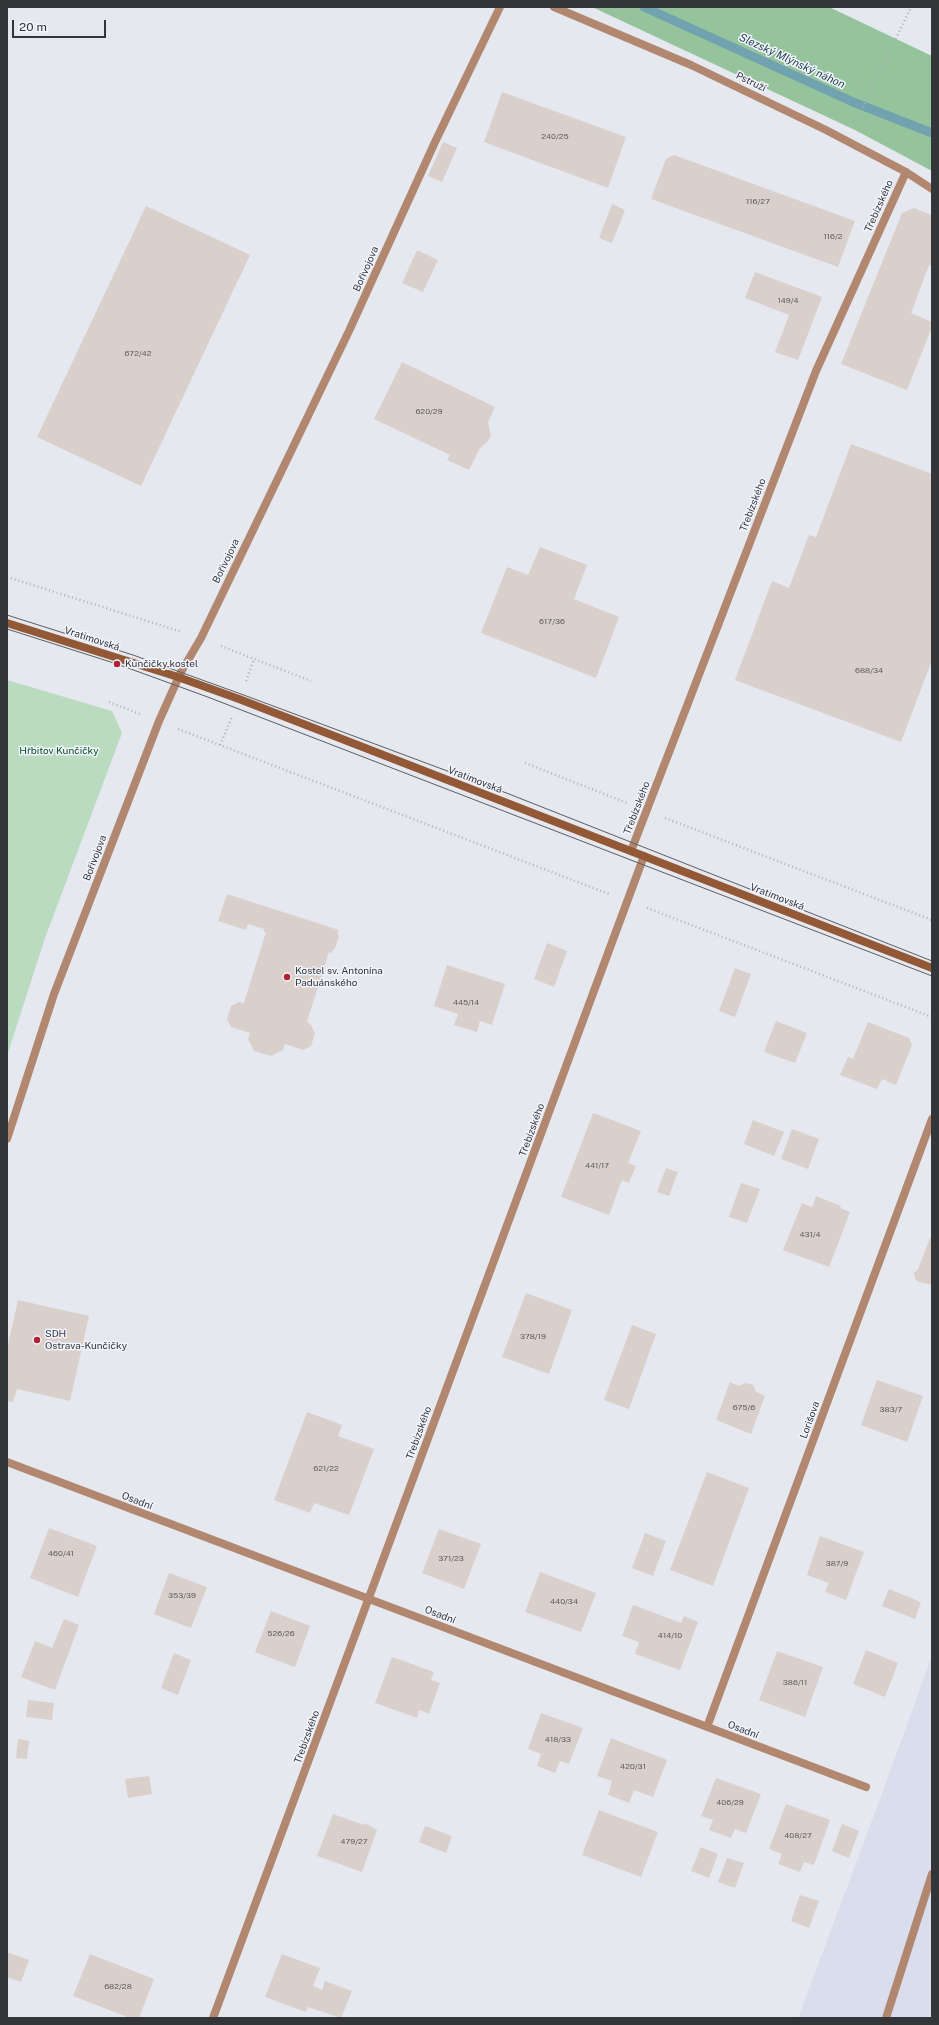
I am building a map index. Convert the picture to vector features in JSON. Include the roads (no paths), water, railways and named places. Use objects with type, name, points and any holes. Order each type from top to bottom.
[{"type":"street","name":"Bořivojova","points":[[7,1139],[54,994],[159,721],[178,677],[201,638],[345,338],[434,142],[500,7]]},
{"type":"street","name":"Pstruží","points":[[554,7],[691,65],[826,130],[906,172],[932,189]]},
{"type":"street","name":"Třebízského","points":[[631,851],[816,370],[906,172]]},
{"type":"street","name":"Vratimovská","points":[[7,623],[178,677],[932,968]]},
{"type":"street","name":"Třebízského","points":[[213,2018],[644,856]]},
{"type":"street","name":"Lorišova","points":[[707,1727],[932,1119]]},
{"type":"street","name":"Osadní","points":[[7,1462],[866,1787]]},
{"type":"street","points":[[886,2018],[932,1874]]},
{"type":"waterway","name":"Slezský Mlýnský náhon","points":[[644,7],[853,102],[932,133]]},
{"type":"tram line","points":[[7,615],[133,655],[509,794],[932,961]]},
{"type":"tram line","points":[[7,629],[117,664],[205,696],[932,976]]},
{"type":"place","name":"Kunčičky,kostel","points":[[117,664]]},
{"type":"place","name":"Kostel sv. Antonína Paduánského","points":[[287,977]]},
{"type":"place","name":"SDH Ostrava-Kunčičky","points":[[37,1340]]},
{"type":"park label","name":"Hřbitov Kunčičky","points":[[59,751]]}]
